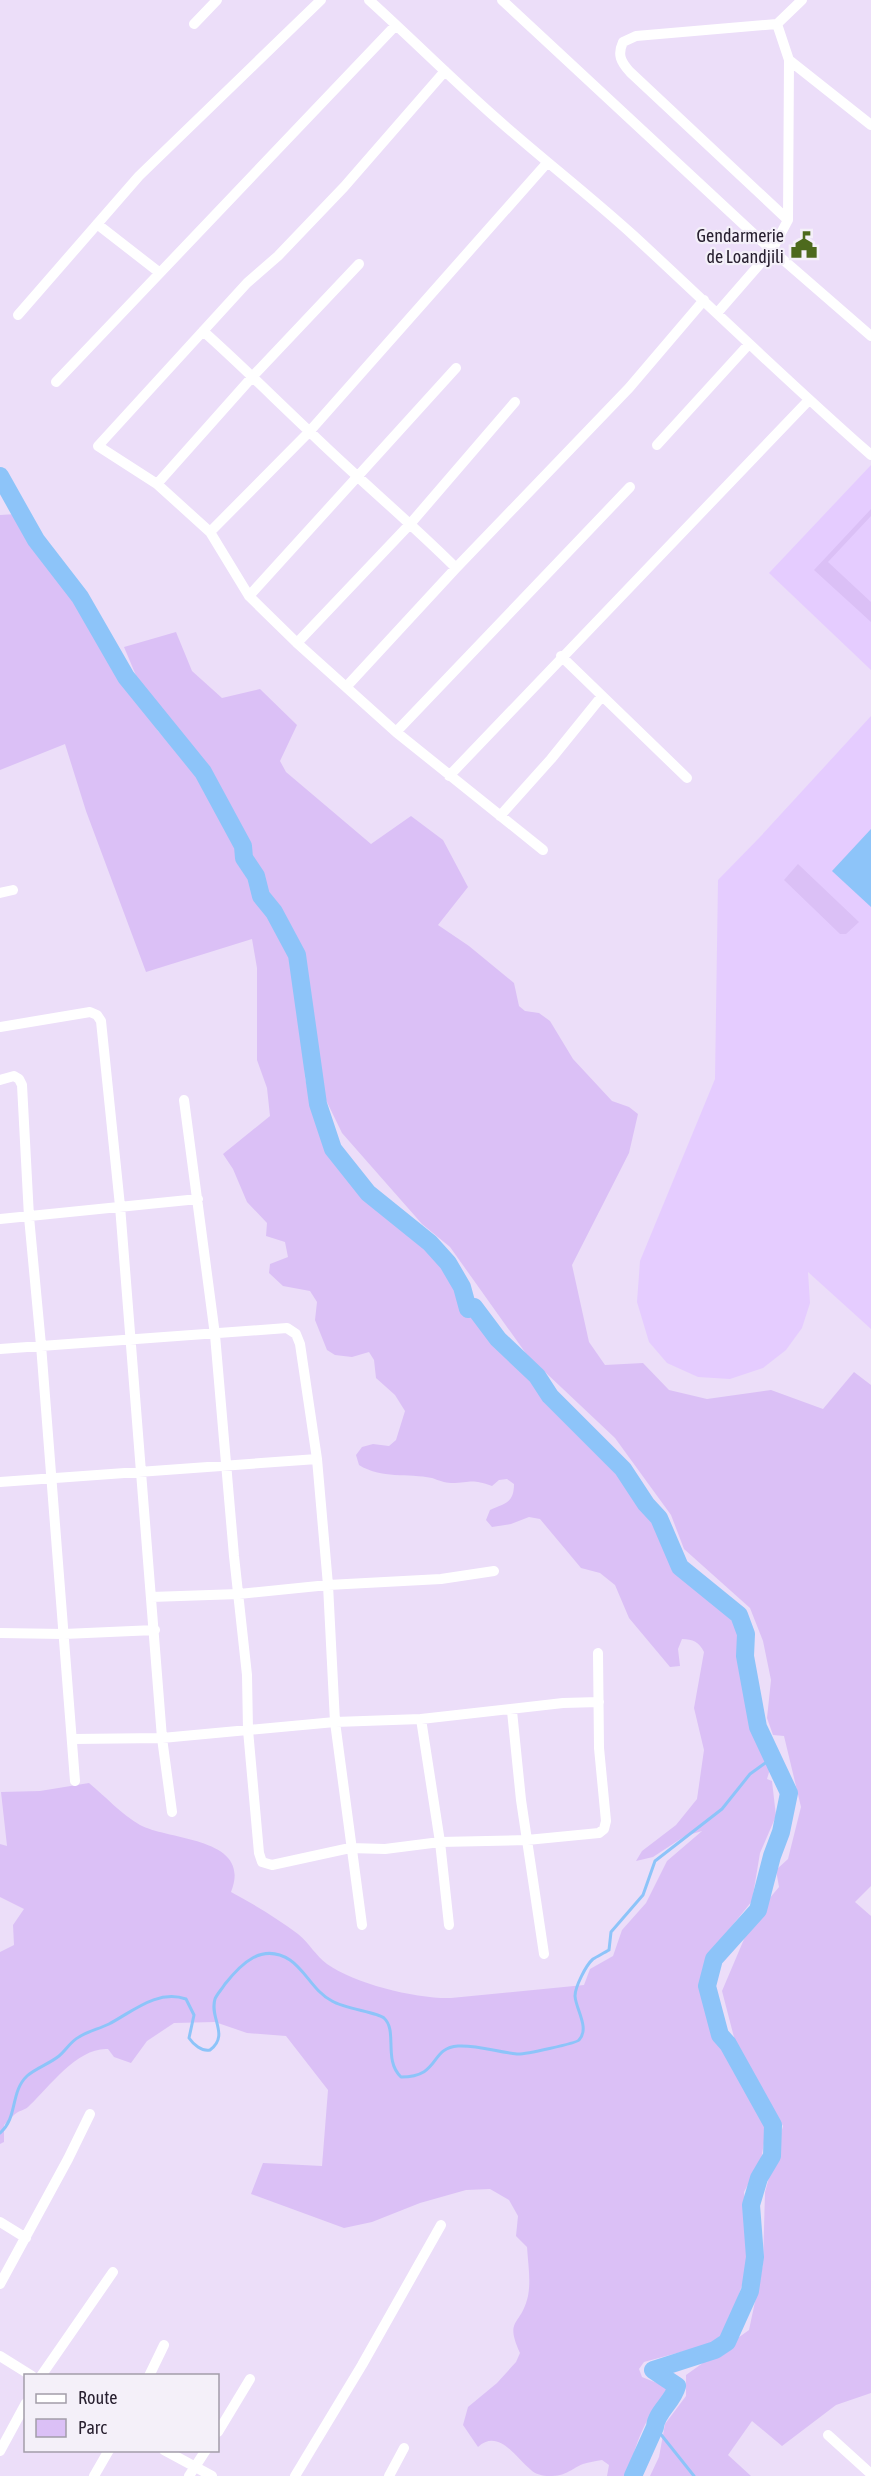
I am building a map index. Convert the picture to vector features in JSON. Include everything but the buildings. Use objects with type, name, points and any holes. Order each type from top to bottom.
[{"type":"street","points":[[194,24],[217,0]]},
{"type":"street","points":[[18,315],[139,176],[321,0]]},
{"type":"street","points":[[369,0],[547,163],[588,195],[718,312],[808,401],[871,455]]},
{"type":"street","points":[[502,0],[772,250],[871,336]]},
{"type":"street","points":[[788,220],[630,72],[622,64],[620,56],[623,42],[636,36],[777,24],[802,0]]},
{"type":"street","points":[[718,312],[772,250],[788,220],[789,60],[777,24]]},
{"type":"street","points":[[56,382],[327,94],[396,25]]},
{"type":"street","points":[[789,60],[870,122]]},
{"type":"street","points":[[445,71],[344,187],[278,256],[247,283],[99,446],[157,484],[210,532],[249,596],[297,643],[396,732],[543,850]]},
{"type":"street","points":[[210,532],[309,432],[547,163]]},
{"type":"street","points":[[97,224],[160,273]]},
{"type":"street","points":[[157,484],[253,376],[359,264]]},
{"type":"street","points":[[347,686],[456,568],[629,388],[704,300]]},
{"type":"street","points":[[203,331],[253,376],[309,432],[411,523],[456,568]]},
{"type":"street","points":[[657,445],[749,344]]},
{"type":"street","points":[[249,596],[456,368]]},
{"type":"street","points":[[449,776],[561,656],[808,401]]},
{"type":"street","points":[[297,643],[411,523],[515,402]]},
{"type":"street","points":[[396,732],[630,487]]},
{"type":"street","points":[[561,656],[687,778]]},
{"type":"street","points":[[500,816],[551,759],[602,696]]},
{"type":"street","points":[[0,893],[13,891]]},
{"type":"street","points":[[0,1027],[90,1012],[97,1015],[101,1021],[120,1206],[162,1738],[172,1812]]},
{"type":"street","points":[[0,1080],[14,1076],[22,1084],[29,1217],[75,1781]]},
{"type":"street","points":[[184,1100],[215,1335],[247,1675],[248,1730],[258,1853],[262,1862],[272,1865],[350,1848],[385,1850],[441,1842],[527,1840],[599,1833],[604,1829],[599,1748],[598,1653]]},
{"type":"street","points":[[0,1219],[198,1199]]},
{"type":"street","points":[[0,1349],[287,1328],[296,1334],[300,1344],[317,1459],[328,1585],[336,1722],[350,1848],[362,1925]]},
{"type":"street","points":[[0,1482],[317,1459]]},
{"type":"street","points":[[151,1597],[239,1594],[328,1585],[441,1579],[494,1571]]},
{"type":"street","points":[[0,1633],[64,1634],[155,1630]]},
{"type":"street","points":[[73,1739],[162,1738],[336,1722],[422,1719],[599,1702]]},
{"type":"street","points":[[512,1711],[513,1736],[544,1954]]},
{"type":"street","points":[[422,1719],[441,1842],[449,1925]]},
{"type":"street","points":[[0,2284],[90,2114]]},
{"type":"street","points":[[0,2222],[26,2238]]},
{"type":"street","points":[[295,2476],[362,2365],[441,2224]]},
{"type":"street","points":[[41,2374],[113,2272]]},
{"type":"street","points":[[150,2374],[164,2345]]},
{"type":"street","points":[[0,2356],[29,2374]]},
{"type":"street","points":[[219,2430],[250,2379]]},
{"type":"street","points":[[0,2451],[24,2407]]},
{"type":"street","points":[[828,2435],[871,2474]]},
{"type":"street","points":[[389,2476],[404,2448]]},
{"type":"street","points":[[94,2476],[108,2452]]},
{"type":"street","points":[[165,2452],[192,2471],[212,2476]]},
{"type":"street","points":[[192,2471],[205,2452]]},
{"type":"shaded area","points":[[871,465],[871,670],[769,573]]},
{"type":"shaded area","points":[[871,716],[871,1329],[808,1272],[810,1303],[802,1328],[786,1350],[763,1368],[730,1379],[698,1377],[667,1363],[649,1342],[637,1302],[640,1261],[715,1079],[718,880]]},
{"type":"green space","points":[[871,509],[871,516],[828,562],[871,602],[871,622],[814,570]]},
{"type":"green space","points":[[16,514],[40,551],[48,557],[108,653],[120,678],[143,704],[158,731],[195,771],[213,797],[232,834],[258,897],[277,925],[295,967],[302,1023],[305,1078],[318,1130],[336,1163],[369,1202],[425,1245],[452,1284],[462,1311],[477,1318],[493,1341],[535,1382],[547,1400],[576,1428],[580,1436],[608,1460],[652,1519],[674,1566],[724,1609],[735,1625],[741,1642],[752,1720],[770,1769],[767,1779],[772,1781],[776,1816],[760,1853],[752,1901],[715,1947],[702,1973],[711,2026],[718,2041],[724,2047],[733,2071],[753,2096],[766,2131],[761,2160],[744,2192],[751,2257],[733,2313],[721,2338],[714,2343],[644,2362],[639,2369],[642,2377],[667,2387],[666,2396],[646,2423],[627,2476],[607,2476],[609,2465],[602,2460],[583,2464],[560,2475],[539,2474],[500,2443],[486,2442],[478,2447],[463,2425],[468,2407],[497,2383],[516,2362],[520,2353],[515,2342],[514,2328],[528,2296],[529,2272],[527,2247],[516,2236],[518,2216],[509,2200],[490,2189],[466,2190],[420,2203],[372,2222],[344,2228],[251,2194],[263,2163],[322,2166],[328,2090],[286,2036],[247,2033],[215,2022],[174,2023],[147,2041],[131,2063],[114,2057],[108,2049],[86,2054],[65,2069],[29,2106],[18,2112],[4,2125],[4,2142],[0,2144],[0,1952],[14,1945],[13,1925],[24,1909],[0,1897],[0,1844],[7,1846],[1,1792],[40,1791],[89,1783],[120,1811],[140,1825],[205,1844],[220,1851],[230,1861],[235,1874],[231,1892],[290,1928],[327,1964],[353,1978],[387,1989],[421,1996],[451,1998],[584,1985],[590,1969],[613,1956],[622,1930],[646,1903],[667,1861],[702,1831],[685,1836],[653,1857],[636,1861],[642,1851],[676,1825],[697,1799],[704,1750],[694,1708],[704,1652],[700,1646],[695,1642],[682,1639],[678,1649],[680,1666],[670,1667],[629,1618],[615,1585],[600,1573],[581,1568],[540,1519],[529,1517],[511,1524],[492,1527],[486,1520],[490,1510],[510,1499],[514,1484],[507,1479],[499,1480],[492,1486],[475,1482],[449,1483],[432,1478],[376,1472],[359,1465],[356,1455],[362,1447],[373,1444],[389,1446],[396,1440],[405,1411],[395,1395],[376,1378],[374,1360],[369,1352],[352,1357],[335,1355],[327,1350],[315,1320],[317,1302],[310,1291],[283,1286],[269,1273],[270,1264],[288,1257],[285,1242],[266,1236],[267,1223],[247,1202],[233,1169],[223,1154],[270,1116],[267,1088],[257,1060],[257,968],[252,939],[146,972],[86,811],[65,744],[0,770],[0,515]]},
{"type":"green space","points":[[176,632],[192,671],[222,698],[260,689],[297,725],[280,761],[286,772],[371,844],[411,816],[443,840],[468,887],[438,925],[469,946],[514,983],[519,1006],[525,1011],[539,1013],[550,1021],[573,1059],[612,1101],[629,1107],[638,1114],[629,1153],[572,1265],[589,1342],[605,1365],[643,1363],[669,1390],[707,1399],[771,1390],[823,1409],[854,1372],[871,1385],[871,1886],[855,1902],[871,1916],[871,2393],[836,2405],[782,2446],[752,2421],[728,2455],[751,2476],[650,2476],[659,2457],[665,2424],[686,2396],[686,2375],[749,2330],[763,2264],[765,2192],[783,2126],[736,2045],[722,1991],[753,1918],[779,1887],[776,1870],[788,1859],[801,1807],[784,1736],[773,1735],[767,1718],[771,1680],[763,1641],[750,1608],[684,1549],[671,1515],[615,1438],[527,1355],[450,1247],[422,1224],[342,1133],[325,1098],[303,962],[217,787],[140,685],[124,647]]},
{"type":"green space","points":[[798,864],[859,922],[846,934],[840,934],[784,880]]},
{"type":"water","points":[[871,829],[871,907],[832,871]]},
{"type":"waterway","points":[[0,476],[36,540],[80,597],[126,677],[203,772],[243,846],[244,858],[256,876],[261,896],[274,912],[297,955],[318,1104],[333,1149],[368,1193],[430,1243],[448,1263],[462,1287],[468,1309],[474,1307],[498,1339],[537,1376],[550,1396],[623,1469],[646,1504],[659,1518],[680,1567],[739,1615],[746,1634],[745,1656],[758,1727],[789,1793],[781,1832],[772,1856],[758,1910],[714,1959],[707,1986],[720,2035],[728,2044],[773,2125],[772,2156],[759,2178],[751,2205],[755,2257],[750,2291],[727,2342],[715,2350],[653,2370],[677,2386],[658,2417],[633,2476]]},
{"type":"waterway","points":[[0,2133],[6,2127],[18,2090],[27,2076],[59,2056],[82,2035],[109,2024],[155,1999],[165,1997],[186,1999],[194,2015],[189,2038],[201,2049],[210,2050],[216,2044],[219,2032],[214,2013],[216,1997],[238,1969],[261,1954],[280,1955],[290,1960],[320,1992],[332,2001],[384,2018],[390,2030],[393,2062],[401,2077],[414,2076],[423,2072],[442,2052],[458,2046],[517,2054],[576,2042],[583,2030],[575,1996],[579,1982],[590,1962],[609,1950],[611,1932],[643,1895],[655,1861],[722,1809],[750,1774],[772,1758]]},
{"type":"waterway","points":[[655,2427],[694,2476]]},
{"type":"place","name":"Gendarmerie de Loandjili","points":[[804,245]]}]
